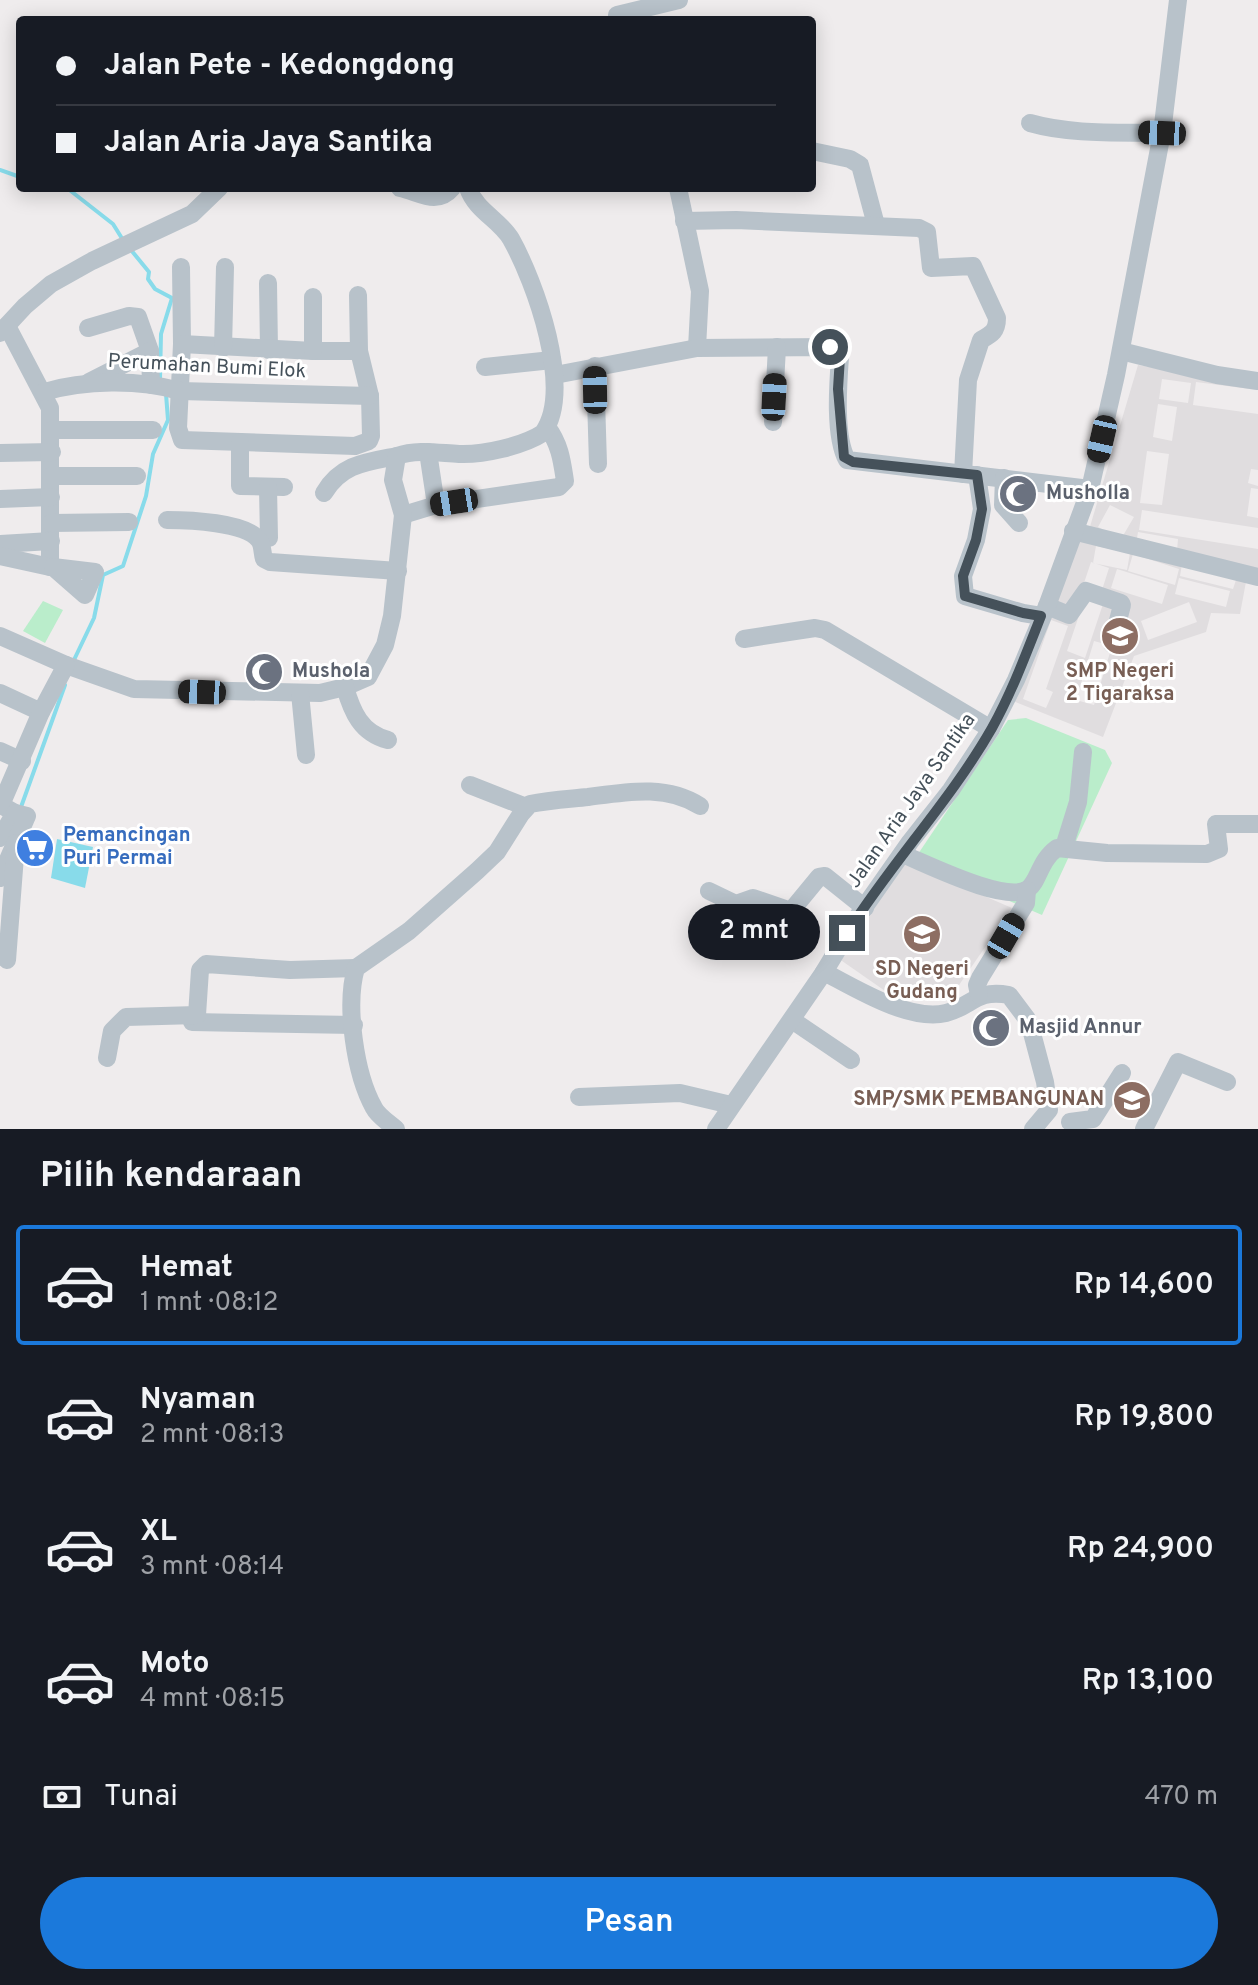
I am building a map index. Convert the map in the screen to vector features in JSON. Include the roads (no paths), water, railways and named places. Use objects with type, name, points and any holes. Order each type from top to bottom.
[{"type":"street","points":[[616,12],[679,0]]},
{"type":"street","name":"Jalan Aria Jaya Santika","points":[[716,1129],[902,854],[951,790],[991,729],[1016,680],[1090,489],[1121,351],[1162,133],[1178,0]]},
{"type":"street","points":[[1030,123],[1047,128],[1162,133]]},
{"type":"street","points":[[816,152],[850,159],[860,165],[876,225]]},
{"type":"street","points":[[0,556],[52,567],[50,408],[44,392],[4,329],[51,284],[192,214],[215,192]]},
{"type":"street","points":[[414,192],[434,198],[449,192]]},
{"type":"street","points":[[324,493],[331,481],[357,464],[428,452],[463,454],[521,444],[543,433],[547,427],[554,367],[543,316],[510,237],[485,213],[471,192]]},
{"type":"street","points":[[683,192],[684,221],[700,291],[697,348]]},
{"type":"street","points":[[684,221],[924,229],[927,232],[929,265],[934,269],[973,266],[997,318],[994,333],[981,340],[968,380],[970,475],[982,509],[976,540],[963,576],[965,596],[1023,613],[1044,611],[1071,614],[1086,591],[1122,605],[1112,644]]},
{"type":"street","points":[[165,387],[182,344],[181,267]]},
{"type":"street","points":[[223,348],[225,267]]},
{"type":"street","points":[[268,283],[269,350]]},
{"type":"street","points":[[88,328],[129,316],[138,317],[182,440],[364,444],[371,436],[370,396],[359,351],[358,295]]},
{"type":"street","points":[[313,297],[313,351]]},
{"type":"street","points":[[182,344],[269,350],[359,351]]},
{"type":"street","points":[[773,422],[777,347]]},
{"type":"street","points":[[485,367],[595,366],[697,348],[830,347],[839,353],[841,429],[847,460],[1090,489]]},
{"type":"street","points":[[87,383],[150,351]]},
{"type":"street","points":[[1121,351],[1217,375],[1258,381]]},
{"type":"street","points":[[595,366],[598,464]]},
{"type":"street","name":"Perumahan Bumi Elok","points":[[44,392],[70,384],[87,383],[370,396]]},
{"type":"street","points":[[403,515],[436,505],[559,487],[565,481],[561,452],[557,439],[547,427]]},
{"type":"street","points":[[52,430],[153,430]]},
{"type":"street","points":[[240,442],[241,488],[276,487],[269,538]]},
{"type":"street","points":[[0,453],[52,452]]},
{"type":"street","points":[[428,452],[436,505]]},
{"type":"street","points":[[0,636],[66,665],[134,689],[300,693],[345,687],[368,677],[385,645],[398,571],[403,515],[393,480],[397,456]]},
{"type":"street","points":[[51,476],[137,476]]},
{"type":"street","points":[[1004,478],[1003,505],[1019,523]]},
{"type":"street","points":[[0,499],[51,497]]},
{"type":"street","points":[[167,520],[214,522],[254,536],[261,544],[264,559],[270,562],[398,571]]},
{"type":"street","points":[[0,544],[51,532],[129,522]]},
{"type":"street","points":[[1073,531],[1258,577]]},
{"type":"street","points":[[744,639],[815,628],[825,630],[991,729]]},
{"type":"street","points":[[7,960],[11,810],[22,761],[41,712],[66,665]]},
{"type":"street","points":[[345,687],[357,721],[372,735],[388,740]]},
{"type":"street","points":[[0,693],[41,712]]},
{"type":"street","points":[[300,693],[306,755]]},
{"type":"street","points":[[0,751],[22,761]]},
{"type":"street","points":[[1064,847],[1078,802],[1083,752]]},
{"type":"street","points":[[470,785],[526,807]]},
{"type":"street","points":[[107,1058],[112,1031],[126,1017],[197,1015],[200,970],[206,964],[290,970],[356,968],[409,931],[477,871],[503,844],[526,807],[535,803],[656,791],[673,794],[700,806]]},
{"type":"street","points":[[979,995],[977,985],[1026,903],[1027,890],[1047,856],[1057,848],[1107,853],[1207,854],[1219,849],[1216,824],[1258,824]]},
{"type":"street","points":[[0,878],[8,841]]},
{"type":"street","points":[[902,854],[994,890],[1009,893],[1027,890]]},
{"type":"street","points":[[709,891],[736,904],[753,898],[791,911],[819,877],[825,876],[865,908]]},
{"type":"street","points":[[356,968],[352,993],[359,1069],[375,1111],[396,1129]]},
{"type":"street","points":[[824,972],[876,999],[921,1012],[947,1013],[979,995],[1009,995],[1027,1019],[1045,1082],[1049,1110],[1033,1129]]},
{"type":"street","points":[[792,1020],[851,1060]]},
{"type":"street","points":[[192,1022],[354,1025]]},
{"type":"street","points":[[1144,1129],[1178,1062],[1227,1082]]},
{"type":"street","points":[[1049,1110],[1074,1125],[1093,1119],[1122,1073]]},
{"type":"street","points":[[579,1097],[680,1093],[731,1105]]},
{"type":"water","points":[[57,839],[93,847],[85,888],[51,878]]},
{"type":"waterway","points":[[0,170],[16,176]]},
{"type":"waterway","points":[[72,192],[113,224],[123,240]]},
{"type":"waterway","points":[[131,250],[149,272],[148,279],[155,289],[172,298],[161,334],[160,379]]},
{"type":"waterway","points":[[73,662],[94,618],[103,575],[123,566],[146,496],[153,454],[168,420],[166,394]]},
{"type":"waterway","points":[[21,807],[65,685]]},
{"type":"place","name":"Musholla","points":[[1018,494]]},
{"type":"place","name":"SMP Negeri 2 Tigaraksa","points":[[1120,636]]},
{"type":"place","name":"Mushola","points":[[264,672]]},
{"type":"place","name":"Pemancingan Puri Permai","points":[[35,848]]},
{"type":"place","name":"SD Negeri Gudang","points":[[922,934]]},
{"type":"place","name":"Masjid Annur","points":[[991,1028]]},
{"type":"place","name":"SMP/SMK PEMBANGUNAN","points":[[1132,1100]]}]
